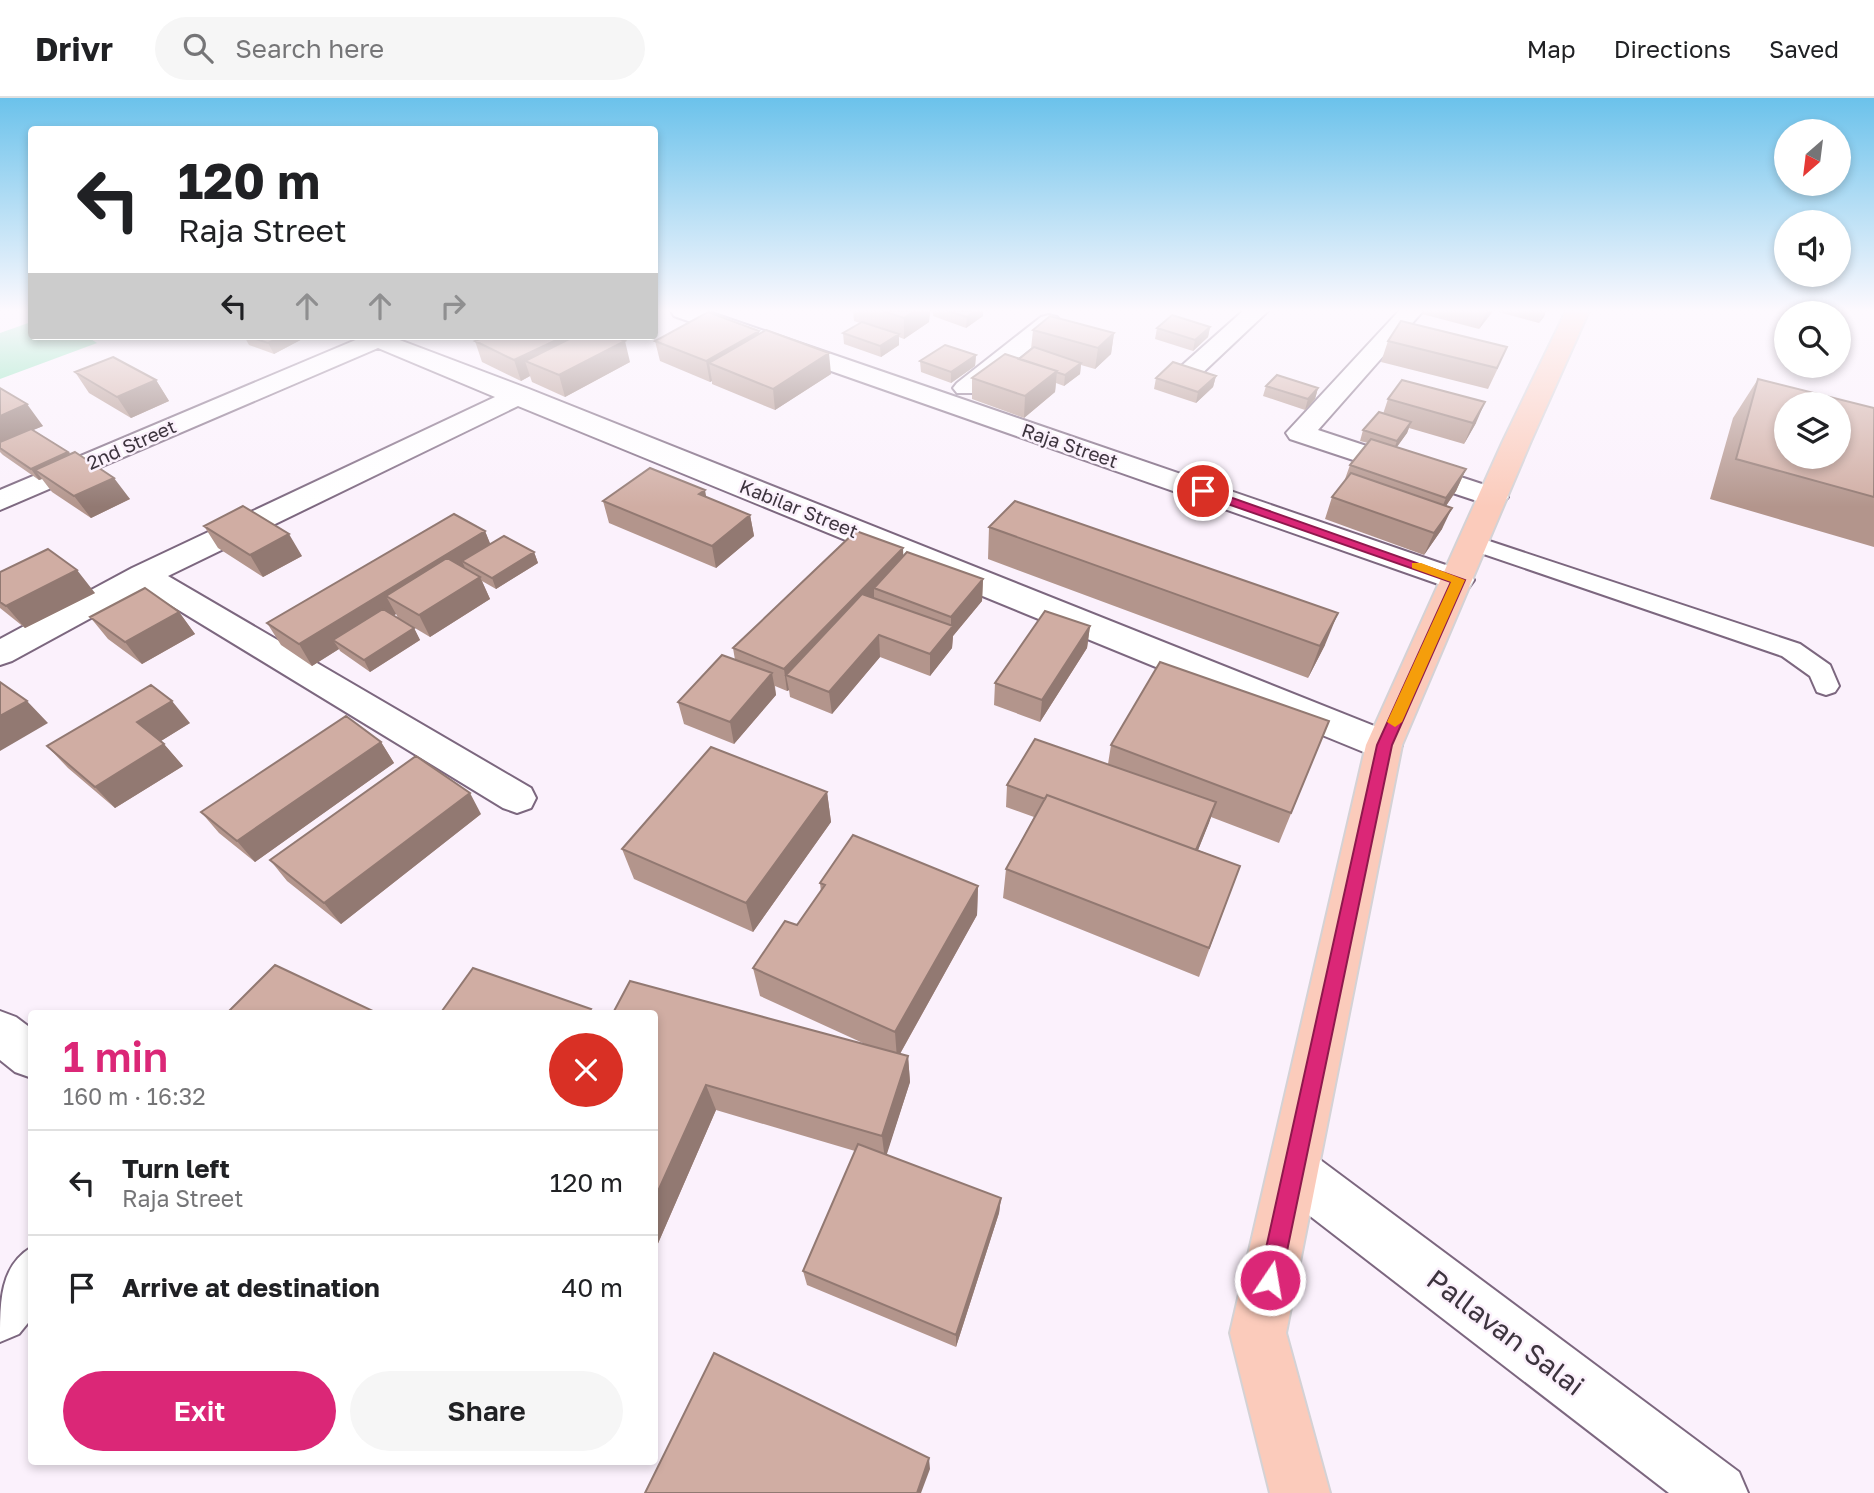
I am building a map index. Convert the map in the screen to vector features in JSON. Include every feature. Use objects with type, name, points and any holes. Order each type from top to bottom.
[{"type":"main road","points":[[1300,1493],[1258,1333],[1384,745],[1549,376]]},
{"type":"street","name":"2nd Street","points":[[2,497],[282,376]]},
{"type":"street","name":"Kabilar Street","points":[[470,376],[1384,745]]},
{"type":"street","name":"Raja Street","points":[[869,376],[1458,580]]},
{"type":"street","points":[[948,403],[982,376]]},
{"type":"street","points":[[1353,376],[1300,433],[1493,497]]},
{"type":"street","points":[[0,653],[143,575],[520,396]]},
{"type":"street","points":[[143,575],[517,798]]},
{"type":"street","points":[[0,1031],[28,1054]]},
{"type":"street","name":"Pallavan Salai","points":[[1293,1171],[1718,1493]]},
{"type":"street","points":[[0,1315],[28,1279]]},
{"type":"lane","points":[[1474,543],[1791,650],[1821,671],[1826,686]]},
{"type":"building","points":[[82,376],[149,376],[156,380],[117,397]]},
{"type":"building","points":[[741,376],[793,376],[773,389]]},
{"type":"building","points":[[975,376],[1050,376],[1025,396],[972,378]]},
{"type":"building","points":[[1158,376],[1216,376],[1198,392],[1156,378]]},
{"type":"building","points":[[1276,376],[1280,376],[1318,388],[1308,399],[1266,386]]},
{"type":"building","points":[[1758,379],[1810,392],[1774,392],[1774,469],[1851,469],[1851,402],[1874,408],[1874,497],[1736,459]]},
{"type":"building","points":[[1402,380],[1485,402],[1473,423],[1388,399]]},
{"type":"building","points":[[0,388],[27,404],[0,416]]},
{"type":"building","points":[[1379,412],[1411,422],[1397,441],[1363,430]]},
{"type":"building","points":[[31,429],[68,452],[31,469],[0,448],[0,442]]},
{"type":"building","points":[[1371,439],[1466,469],[1446,498],[1350,465]]},
{"type":"building","points":[[75,452],[114,478],[74,496],[35,470]]},
{"type":"building","points":[[650,468],[705,490],[699,494],[750,515],[712,546],[603,501]]},
{"type":"building","points":[[1351,473],[1452,508],[1434,533],[1332,497]]},
{"type":"building","points":[[1015,501],[1338,613],[1320,646],[989,527]]},
{"type":"building","points":[[243,506],[289,534],[250,555],[204,526]]},
{"type":"building","points":[[454,514],[485,531],[299,644],[267,623]]},
{"type":"building","points":[[856,531],[903,548],[784,669],[733,648]]},
{"type":"building","points":[[504,536],[534,552],[492,578],[462,561]]},
{"type":"building","points":[[48,549],[77,570],[6,606],[0,602],[0,572]]},
{"type":"building","points":[[907,552],[983,579],[951,617],[874,588]]},
{"type":"building","points":[[447,558],[480,577],[419,615],[386,596]]},
{"type":"building","points":[[145,588],[179,612],[125,642],[90,617]]},
{"type":"building","points":[[862,594],[953,626],[930,654],[879,635],[829,692],[786,675]]},
{"type":"building","points":[[383,609],[414,628],[364,660],[333,640]]},
{"type":"building","points":[[1045,611],[1090,626],[1042,700],[995,683]]},
{"type":"building","points":[[722,655],[772,673],[730,722],[678,702]]},
{"type":"building","points":[[1160,662],[1329,721],[1291,813],[1111,745]]},
{"type":"building","points":[[0,682],[27,701],[0,716]]},
{"type":"building","points":[[151,685],[172,701],[137,722],[164,744],[95,787],[47,746]]},
{"type":"building","points":[[346,716],[381,742],[237,841],[201,812]]},
{"type":"building","points":[[1035,739],[1216,802],[1196,850],[1047,795],[1045,799],[1007,785]]},
{"type":"building","points":[[711,747],[827,792],[746,903],[622,849]]},
{"type":"building","points":[[416,756],[470,793],[324,903],[270,860]]},
{"type":"building","points":[[1047,795],[1240,866],[1209,948],[1006,869]]},
{"type":"building","points":[[853,835],[978,886],[895,1032],[753,968],[785,921],[797,925],[825,885],[820,883]]},
{"type":"building","points":[[275,965],[371,1010],[230,1010]]},
{"type":"building","points":[[473,968],[591,1009],[590,1010],[443,1010]]},
{"type":"building","points":[[630,981],[908,1056],[882,1136],[706,1085],[658,1191],[658,1010],[615,1010]]},
{"type":"building","points":[[858,1144],[1001,1198],[956,1335],[803,1271]]},
{"type":"building","points":[[714,1353],[929,1458],[917,1493],[645,1493]]},
{"type":"slow traffic","points":[[1395,722],[1458,580],[1416,566]]},
{"type":"route","points":[[1203,491],[1458,580],[1384,745],[1270,1280]]}]
